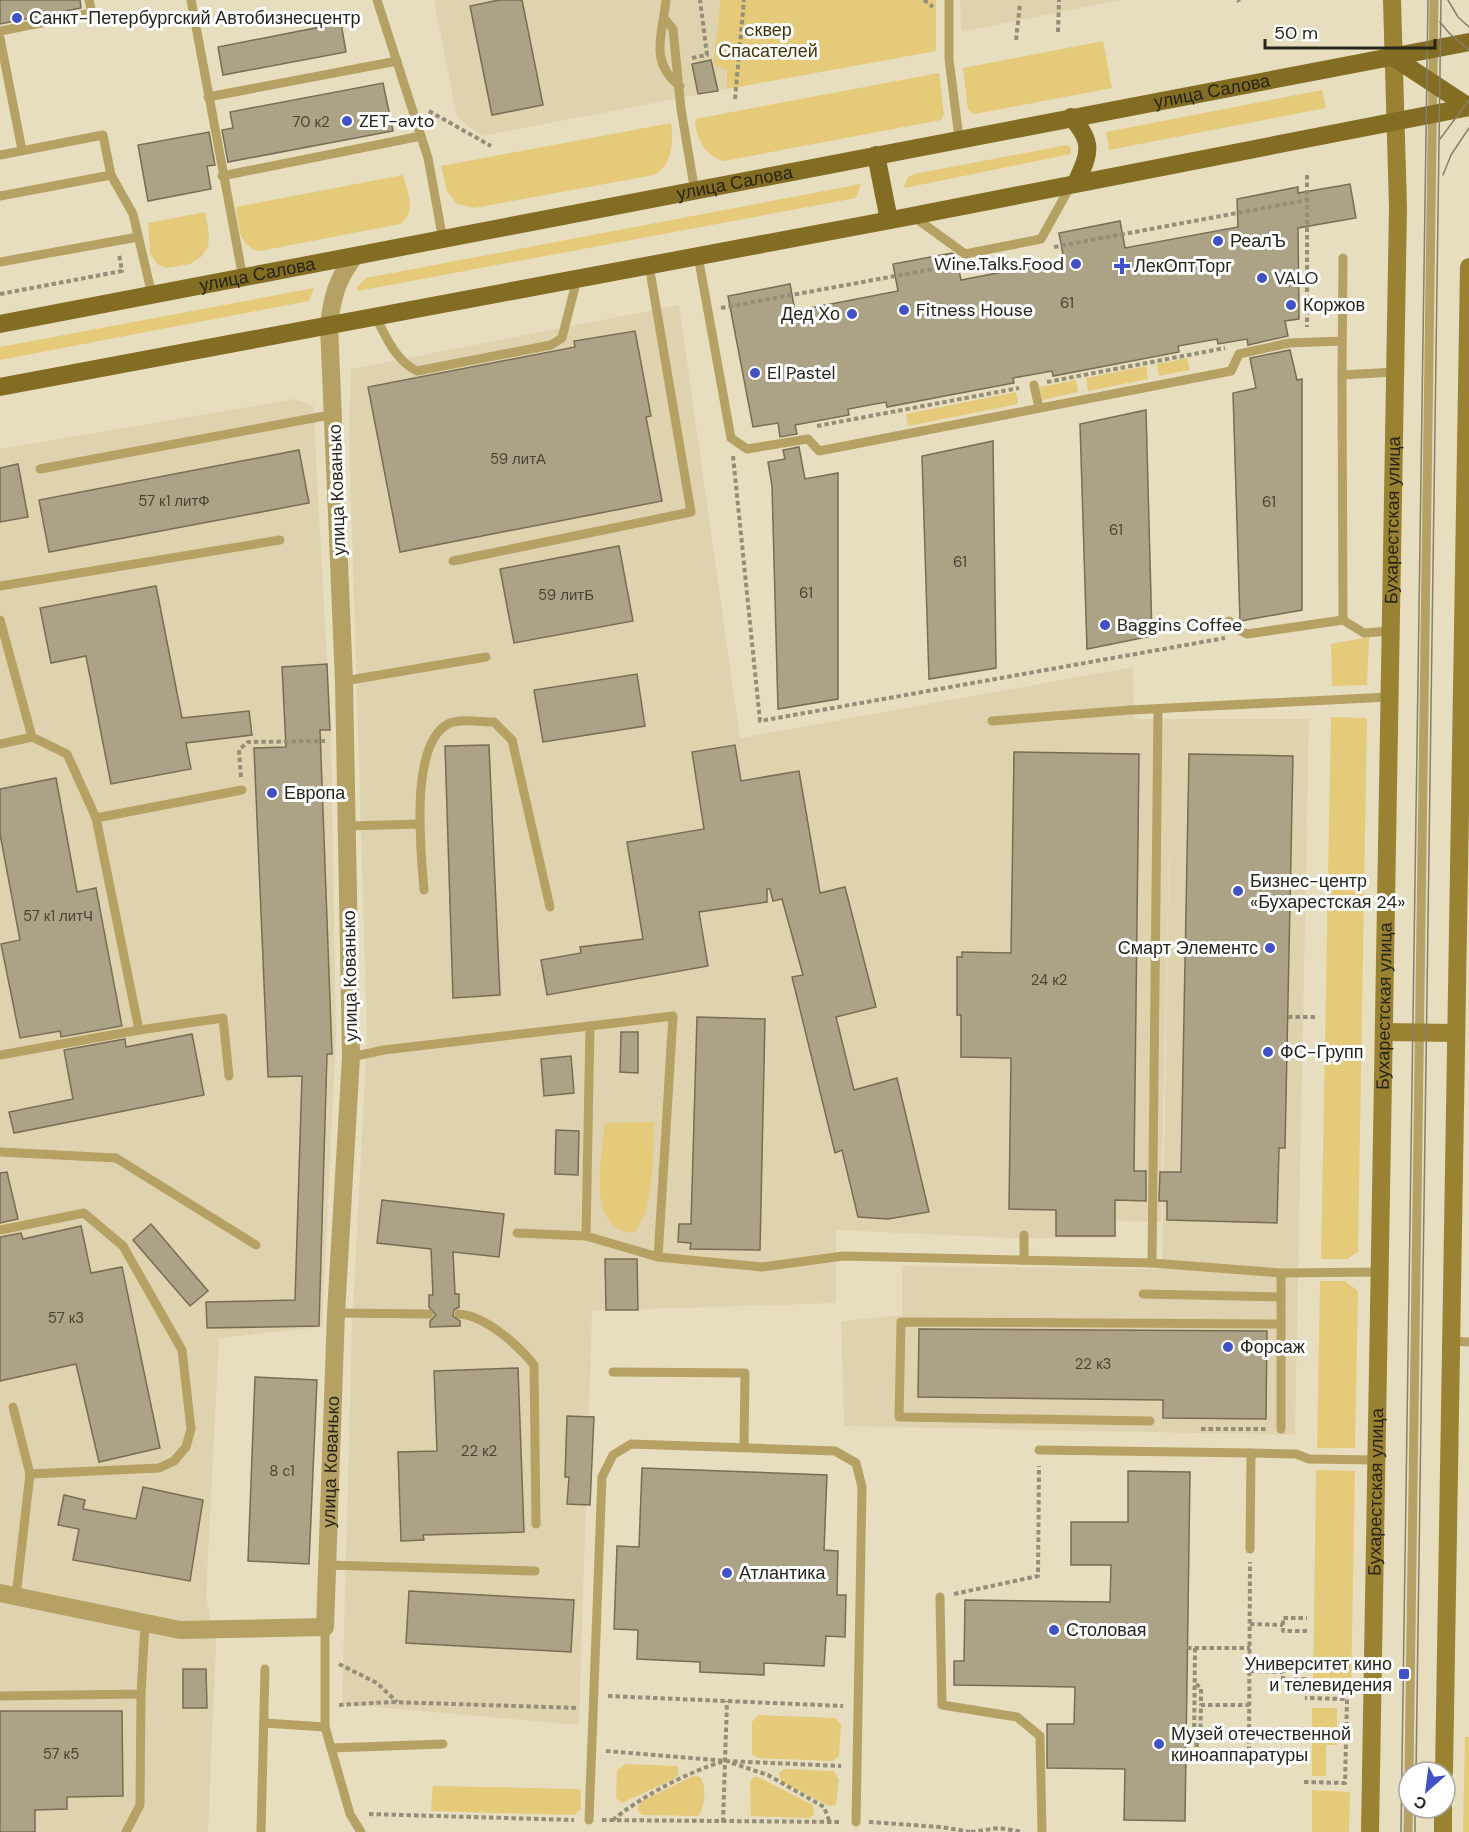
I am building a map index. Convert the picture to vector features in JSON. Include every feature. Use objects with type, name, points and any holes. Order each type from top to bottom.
[{"type":"main road","name":"Бухарестская улица","points":[[1370,1832],[1398,207],[1392,0]]},
{"type":"main road","name":"улица Салова","points":[[0,324],[695,192],[959,138],[1469,42]]},
{"type":"main road","points":[[1394,57],[1469,106]]},
{"type":"main road","points":[[1469,92],[1469,106]]},
{"type":"main road","points":[[0,387],[912,216],[1469,106]]},
{"type":"main road","points":[[1071,117],[1085,132],[1088,156],[1074,184]]},
{"type":"main road","points":[[876,156],[889,220]]},
{"type":"main road","points":[[1444,1760],[1460,1342],[1455,1033],[1464,821],[1469,267]]},
{"type":"main road","points":[[1385,1032],[1455,1033]]},
{"type":"street","name":"улица Кованько","points":[[325,1627],[336,1313],[351,1057],[344,681],[335,414],[329,325],[332,299],[339,276],[354,257]]},
{"type":"street","points":[[8,1594],[180,1630],[325,1627]]},
{"type":"lane","points":[[0,32],[92,13],[89,0]]},
{"type":"lane","points":[[191,0],[222,176],[243,278]]},
{"type":"lane","points":[[377,0],[428,158],[443,240]]},
{"type":"lane","points":[[666,0],[659,34],[664,70],[680,86]]},
{"type":"lane","points":[[949,0],[949,60],[959,138]]},
{"type":"lane","points":[[1409,1760],[1434,0]]},
{"type":"lane","points":[[664,18],[674,29],[695,192]]},
{"type":"lane","points":[[0,38],[22,150]]},
{"type":"lane","points":[[208,97],[397,61]]},
{"type":"lane","points":[[0,154],[103,135],[111,175],[133,214],[152,295]]},
{"type":"lane","points":[[222,176],[421,136]]},
{"type":"lane","points":[[0,196],[111,175]]},
{"type":"lane","points":[[912,216],[965,254],[1041,239],[1074,184]]},
{"type":"lane","points":[[0,262],[138,237]]},
{"type":"lane","points":[[698,256],[731,438],[747,449],[808,439],[819,451],[1231,371],[1239,354],[1289,343],[1342,341]]},
{"type":"lane","points":[[1343,258],[1343,620]]},
{"type":"lane","points":[[453,561],[691,512],[649,265]]},
{"type":"lane","points":[[375,316],[394,352],[405,365],[417,371],[551,345],[562,338],[577,279]]},
{"type":"lane","points":[[1342,375],[1395,372]]},
{"type":"lane","points":[[1034,385],[1039,408]]},
{"type":"lane","points":[[40,469],[335,414]]},
{"type":"lane","points":[[0,586],[280,540]]},
{"type":"lane","points":[[0,620],[32,736]]},
{"type":"lane","points":[[1228,621],[1235,628],[1247,634],[1343,620],[1364,633],[1390,631]]},
{"type":"lane","points":[[344,681],[486,657]]},
{"type":"lane","points":[[992,721],[1389,698]]},
{"type":"lane","points":[[1152,1263],[1158,710]]},
{"type":"lane","points":[[424,890],[420,824],[425,762],[433,736],[449,723],[494,722],[512,740],[550,907]]},
{"type":"lane","points":[[0,744],[32,736],[68,754],[96,818],[139,1030]]},
{"type":"lane","points":[[96,818],[242,790]]},
{"type":"lane","points":[[348,826],[420,824]]},
{"type":"lane","points":[[351,1057],[384,1050],[673,1016],[658,1257]]},
{"type":"lane","points":[[0,1055],[139,1030],[223,1018],[229,1076]]},
{"type":"lane","points":[[586,1236],[590,1026]]},
{"type":"lane","points":[[0,1152],[116,1158],[256,1245]]},
{"type":"lane","points":[[0,1230],[84,1213],[123,1246],[182,1350],[191,1429],[186,1447],[174,1461],[159,1468],[30,1474]]},
{"type":"lane","points":[[517,1233],[586,1236],[658,1257],[762,1267],[843,1256],[1152,1263],[1281,1273],[1380,1272]]},
{"type":"lane","points":[[1024,1235],[1024,1260]]},
{"type":"lane","points":[[1281,1273],[1281,1429]]},
{"type":"lane","points":[[1143,1294],[1281,1297]]},
{"type":"lane","points":[[336,1313],[429,1314]]},
{"type":"lane","points":[[459,1314],[497,1330],[519,1346],[534,1365],[536,1524]]},
{"type":"lane","points":[[1150,1421],[899,1417],[901,1322],[1281,1324]]},
{"type":"lane","points":[[613,1372],[745,1373],[744,1447]]},
{"type":"lane","points":[[8,1594],[30,1474],[13,1407]]},
{"type":"lane","points":[[589,1820],[588,1749],[594,1709],[602,1478],[613,1455],[632,1444],[835,1451],[856,1463],[862,1487],[856,1822]]},
{"type":"lane","points":[[1039,1450],[1296,1454],[1309,1459],[1376,1460]]},
{"type":"lane","points":[[1250,1549],[1251,1453]]},
{"type":"lane","points":[[327,1565],[535,1571]]},
{"type":"lane","points":[[940,1597],[942,1705],[1017,1717],[1040,1736],[1042,1832]]},
{"type":"lane","points":[[126,1832],[140,1805],[141,1694],[145,1623]]},
{"type":"lane","points":[[325,1627],[325,1727],[350,1814],[361,1832]]},
{"type":"lane","points":[[261,1832],[265,1669]]},
{"type":"lane","points":[[0,1696],[141,1694]]},
{"type":"lane","points":[[264,1723],[325,1727]]},
{"type":"lane","points":[[331,1748],[443,1744]]},
{"type":"path","points":[[680,86],[687,77],[687,59],[707,55],[700,0]]},
{"type":"path","points":[[735,99],[744,0]]},
{"type":"path","points":[[1058,32],[1059,0]]},
{"type":"path","points":[[1016,39],[1020,4]]},
{"type":"path","points":[[409,99],[491,146]]},
{"type":"path","points":[[1306,175],[1307,335]]},
{"type":"path","points":[[0,294],[122,271],[117,241]]},
{"type":"path","points":[[811,427],[951,398],[1034,385],[1117,366],[1235,346]]},
{"type":"path","points":[[731,438],[760,721],[1247,634]]},
{"type":"path","points":[[242,790],[239,750],[248,742],[325,741],[326,751]]},
{"type":"path","points":[[1288,1017],[1316,1017]]},
{"type":"path","points":[[1201,1429],[1281,1429]]},
{"type":"path","points":[[940,1597],[1038,1576],[1039,1450]]},
{"type":"path","points":[[1249,1751],[1250,1549]]},
{"type":"path","points":[[1307,1618],[1283,1618],[1283,1631],[1307,1631]]},
{"type":"path","points":[[1250,1624],[1283,1625]]},
{"type":"path","points":[[1187,1648],[1250,1648]]},
{"type":"path","points":[[1195,1648],[1194,1745],[1200,1745],[1201,1688],[1195,1683]]},
{"type":"path","points":[[1306,1664],[1284,1664],[1283,1680],[1306,1680]]},
{"type":"path","points":[[1250,1671],[1284,1672]]},
{"type":"path","points":[[594,1695],[859,1707]]},
{"type":"path","points":[[1304,1782],[1346,1783],[1347,1711],[1347,1699],[1305,1698]]},
{"type":"path","points":[[723,1822],[726,1701]]},
{"type":"path","points":[[325,1705],[391,1702],[594,1709]]},
{"type":"path","points":[[1201,1705],[1249,1706]]},
{"type":"path","points":[[588,1749],[726,1761],[857,1766]]},
{"type":"path","points":[[612,1821],[625,1810],[705,1766],[726,1761],[768,1775],[824,1807],[830,1823]]},
{"type":"path","points":[[350,1814],[612,1821],[856,1822],[941,1827],[971,1832],[999,1828],[1023,1832]]},
{"type":"shaded area","points":[[434,0],[724,0],[727,89],[482,136],[457,117]]},
{"type":"shaded area","points":[[960,0],[1120,0],[961,32]]},
{"type":"shaded area","points":[[679,305],[740,738],[1133,667],[1134,719],[1309,719],[1295,1435],[844,1426],[841,1321],[902,1315],[902,1266],[1162,1269],[1171,755],[1161,1222],[1116,1221],[1116,1238],[1012,1238],[836,1230],[836,1303],[592,1311],[579,1725],[342,1704],[352,1327],[367,1037],[349,431],[351,369]]},
{"type":"shaded area","points":[[294,399],[313,405],[331,731],[336,1037],[322,1327],[219,1338],[206,1596],[216,1644],[208,1832],[0,1832],[0,449]]},
{"type":"green space","name":"cквер Спасателей","points":[[720,0],[936,0],[936,51],[727,89],[727,70],[714,65]]},
{"type":"green space","points":[[1103,41],[1112,88],[975,114],[968,110],[963,68]]},
{"type":"green space","points":[[939,73],[944,114],[941,120],[724,161],[706,151],[697,133],[695,119]]},
{"type":"green space","points":[[1322,90],[1326,108],[1109,150],[1106,132]]},
{"type":"green space","points":[[671,123],[672,137],[668,159],[665,166],[654,175],[474,208],[457,204],[447,191],[441,166]]},
{"type":"green space","points":[[1067,145],[1071,148],[1071,154],[905,188],[904,186],[908,177],[914,174]]},
{"type":"green space","points":[[403,175],[410,208],[400,224],[260,251],[247,245],[241,235],[236,207]]},
{"type":"green space","points":[[861,184],[856,198],[358,291],[357,287],[366,278]]},
{"type":"green space","points":[[205,212],[209,234],[208,247],[201,257],[190,264],[166,268],[157,264],[150,253],[148,223]]},
{"type":"green space","points":[[314,288],[309,301],[0,360],[0,347]]},
{"type":"green space","points":[[1187,358],[1190,370],[1159,376],[1157,364]]},
{"type":"green space","points":[[1146,366],[1148,379],[1088,391],[1086,378]]},
{"type":"green space","points":[[1076,380],[1078,392],[1042,400],[1040,387]]},
{"type":"green space","points":[[1016,392],[1018,404],[908,426],[906,414]]},
{"type":"green space","points":[[1369,637],[1367,685],[1332,686],[1331,644]]},
{"type":"green space","points":[[1331,717],[1367,718],[1358,1252],[1347,1259],[1321,1259]]},
{"type":"green space","points":[[654,1122],[652,1178],[647,1206],[636,1231],[625,1232],[609,1221],[600,1196],[600,1165],[605,1123]]},
{"type":"green space","points":[[1320,1281],[1345,1281],[1358,1291],[1355,1448],[1317,1448]]},
{"type":"green space","points":[[1316,1470],[1355,1471],[1351,1694],[1313,1692]]},
{"type":"green space","points":[[1312,1708],[1337,1708],[1337,1745],[1326,1745],[1326,1776],[1312,1776]]},
{"type":"green space","points":[[758,1715],[836,1718],[841,1725],[839,1756],[833,1761],[758,1758],[752,1754],[752,1722]]},
{"type":"green space","points":[[1465,1737],[1469,1737],[1469,1832],[1463,1832]]},
{"type":"green space","points":[[626,1764],[677,1766],[679,1774],[674,1779],[622,1803],[616,1798],[617,1770]]},
{"type":"green space","points":[[784,1769],[834,1771],[839,1780],[836,1805],[829,1806],[781,1781],[779,1773]]},
{"type":"green space","points":[[693,1776],[700,1777],[704,1785],[704,1802],[698,1816],[642,1815],[637,1809],[640,1802]]},
{"type":"green space","points":[[754,1777],[813,1805],[814,1815],[809,1818],[751,1816],[750,1782]]},
{"type":"green space","points":[[433,1786],[577,1789],[581,1790],[581,1809],[574,1815],[431,1811]]},
{"type":"green space","points":[[1312,1790],[1350,1792],[1349,1832],[1312,1832]]},
{"type":"building","name":"Санкт-Петербургский Автобизнесцентр","points":[[0,0],[80,0],[81,8],[0,24]]},
{"type":"building","points":[[499,0],[522,0],[543,105],[492,115],[470,6]]},
{"type":"building","points":[[341,23],[346,52],[223,75],[218,47]]},
{"type":"building","points":[[711,60],[718,91],[698,94],[692,64]]},
{"type":"building","points":[[383,83],[393,131],[228,162],[222,130],[233,128],[230,112]]},
{"type":"building","points":[[209,132],[215,165],[207,166],[211,189],[148,201],[138,145]]},
{"type":"building","points":[[1350,184],[1356,218],[1298,228],[1299,319],[1285,321],[1288,336],[1248,345],[1247,339],[1218,344],[1217,339],[1178,346],[1179,352],[1053,376],[1052,371],[1013,378],[1014,383],[887,407],[886,402],[848,409],[849,415],[795,425],[797,434],[780,437],[778,423],[753,427],[728,296],[790,284],[795,311],[898,291],[893,264],[952,253],[956,256],[961,280],[1064,260],[1059,233],[1120,221],[1125,248],[1238,227],[1237,199],[1298,187],[1298,193]]},
{"type":"building","points":[[635,331],[651,416],[646,417],[662,501],[400,552],[368,387],[575,347],[574,341]]},
{"type":"building","points":[[1290,350],[1297,380],[1302,379],[1302,610],[1240,621],[1233,393],[1256,388],[1250,358]]},
{"type":"building","points":[[1146,410],[1152,636],[1087,649],[1080,424]]},
{"type":"building","points":[[993,441],[996,668],[929,679],[922,456]]},
{"type":"building","points":[[799,447],[805,479],[838,473],[838,699],[778,709],[772,486],[768,462],[785,459],[783,450]]},
{"type":"building","points":[[299,450],[309,503],[49,552],[39,500]]},
{"type":"building","points":[[18,464],[28,517],[0,522],[0,468]]},
{"type":"building","points":[[619,546],[633,621],[514,643],[500,569]]},
{"type":"building","points":[[156,586],[182,718],[249,711],[252,735],[186,743],[191,769],[111,784],[86,656],[51,663],[40,608]]},
{"type":"building","points":[[327,664],[330,730],[320,730],[332,1054],[327,1054],[319,1326],[207,1328],[206,1302],[295,1300],[302,1076],[268,1077],[254,748],[286,747],[282,667]]},
{"type":"building","points":[[637,674],[645,726],[543,742],[534,690]]},
{"type":"building","points":[[489,745],[500,995],[453,998],[445,746]]},
{"type":"building","points":[[735,745],[741,781],[799,771],[820,893],[845,887],[876,1007],[836,1017],[854,1090],[897,1078],[929,1212],[888,1219],[858,1217],[842,1150],[835,1153],[792,977],[803,975],[782,899],[773,901],[770,889],[767,889],[767,902],[699,912],[708,966],[547,995],[541,960],[581,953],[580,947],[643,939],[627,842],[704,829],[692,752]]},
{"type":"building","points":[[1014,752],[1139,754],[1134,1171],[1146,1171],[1146,1201],[1115,1200],[1115,1236],[1056,1236],[1056,1210],[1009,1209],[1011,1058],[961,1057],[961,1015],[957,1015],[957,957],[962,957],[962,952],[1011,953]]},
{"type":"building","name":"Бизнес-центр «Бухарестская 24»","points":[[1189,754],[1293,756],[1285,1148],[1279,1148],[1277,1223],[1167,1220],[1167,1201],[1159,1201],[1160,1172],[1181,1172]]},
{"type":"building","points":[[56,778],[77,892],[96,888],[122,1026],[61,1037],[60,1031],[20,1038],[1,944],[20,940],[0,834],[0,789]]},
{"type":"building","points":[[697,1017],[765,1019],[760,1250],[690,1249],[691,1243],[678,1242],[679,1224],[691,1224]]},
{"type":"building","points":[[621,1032],[638,1032],[638,1073],[620,1072]]},
{"type":"building","points":[[192,1034],[204,1095],[14,1133],[9,1112],[73,1099],[64,1050],[125,1039],[126,1047]]},
{"type":"building","points":[[571,1056],[574,1093],[544,1096],[541,1059]]},
{"type":"building","points":[[556,1130],[579,1131],[578,1175],[555,1174]]},
{"type":"building","points":[[7,1172],[18,1219],[0,1223],[0,1173]]},
{"type":"building","points":[[382,1200],[504,1214],[499,1257],[453,1252],[455,1294],[459,1294],[459,1307],[454,1310],[453,1316],[460,1321],[460,1326],[430,1327],[430,1321],[436,1315],[429,1307],[429,1295],[433,1295],[431,1249],[377,1243]]},
{"type":"building","points":[[151,1224],[208,1291],[190,1306],[133,1240]]},
{"type":"building","points":[[81,1226],[91,1273],[122,1267],[160,1448],[99,1462],[76,1364],[0,1381],[0,1237],[21,1233],[23,1239]]},
{"type":"building","points":[[605,1259],[637,1259],[638,1310],[606,1310]]},
{"type":"building","points":[[919,1329],[1267,1331],[1266,1419],[1163,1418],[1163,1400],[918,1397]]},
{"type":"building","points":[[518,1368],[524,1532],[423,1535],[424,1540],[401,1541],[398,1452],[437,1451],[434,1371]]},
{"type":"building","points":[[255,1377],[317,1380],[309,1564],[248,1561]]},
{"type":"building","points":[[567,1416],[594,1417],[590,1505],[567,1504],[569,1477],[565,1477]]},
{"type":"building","name":"Атлантика","points":[[642,1468],[827,1475],[824,1550],[838,1551],[837,1595],[846,1595],[845,1637],[826,1636],[824,1666],[764,1663],[764,1675],[700,1672],[700,1662],[637,1659],[638,1630],[614,1629],[617,1546],[639,1547]]},
{"type":"building","points":[[1128,1471],[1190,1472],[1185,1821],[1124,1820],[1125,1769],[1047,1768],[1047,1724],[1074,1724],[1075,1687],[954,1685],[954,1661],[964,1661],[965,1600],[1110,1602],[1111,1565],[1071,1565],[1071,1522],[1128,1522]]},
{"type":"building","points":[[143,1487],[203,1500],[190,1581],[73,1560],[79,1529],[58,1525],[64,1495],[85,1500],[83,1509],[136,1519]]},
{"type":"building","points":[[409,1591],[574,1600],[571,1652],[406,1643]]},
{"type":"building","points":[[183,1669],[206,1669],[207,1708],[183,1708]]},
{"type":"building","points":[[0,1711],[122,1711],[123,1796],[67,1797],[67,1809],[35,1810],[35,1832],[0,1832]]},
{"type":"tram line","points":[[1401,1832],[1428,0]]},
{"type":"tram line","points":[[1416,1760],[1441,0]]},
{"type":"tram line","points":[[1448,0],[1458,17],[1469,27]]},
{"type":"tram line","points":[[1440,22],[1469,50]]},
{"type":"tram line","points":[[1440,139],[1469,100]]},
{"type":"tram line","points":[[1443,175],[1451,155],[1469,128]]},
{"type":"tram line","points":[[1415,1820],[1415,1832]]},
{"type":"place","name":"Санкт-Петербургский Автобизнесцентр","points":[[17,18]]},
{"type":"place","name":"ZET-avto","points":[[347,121]]},
{"type":"place","name":"РеалЪ","points":[[1218,241]]},
{"type":"place","name":"Wine.Talks.Food","points":[[1076,264]]},
{"type":"place","name":"ЛекОптТорг","points":[[1122,266]]},
{"type":"place","name":"VALO","points":[[1262,278]]},
{"type":"place","name":"Коржов","points":[[1291,305]]},
{"type":"place","name":"Fitness House","points":[[904,310]]},
{"type":"place","name":"Дед Хо","points":[[852,314]]},
{"type":"place","name":"El Pastel","points":[[755,373]]},
{"type":"place","name":"Baggins Coffee","points":[[1105,625]]},
{"type":"place","name":"Европа","points":[[272,793]]},
{"type":"place","name":"Бизнес-центр «Бухарестская 24»","points":[[1238,891]]},
{"type":"place","name":"Смарт Элементс","points":[[1270,948]]},
{"type":"place","name":"ФС-Групп","points":[[1268,1052]]},
{"type":"place","name":"Форсаж","points":[[1228,1347]]},
{"type":"place","name":"Атлантика","points":[[727,1573]]},
{"type":"place","name":"Столовая","points":[[1054,1630]]},
{"type":"place","name":"Университет кино и телевидения","points":[[1404,1674]]},
{"type":"place","name":"Музей отечественной киноаппаратуры","points":[[1159,1744]]}]
